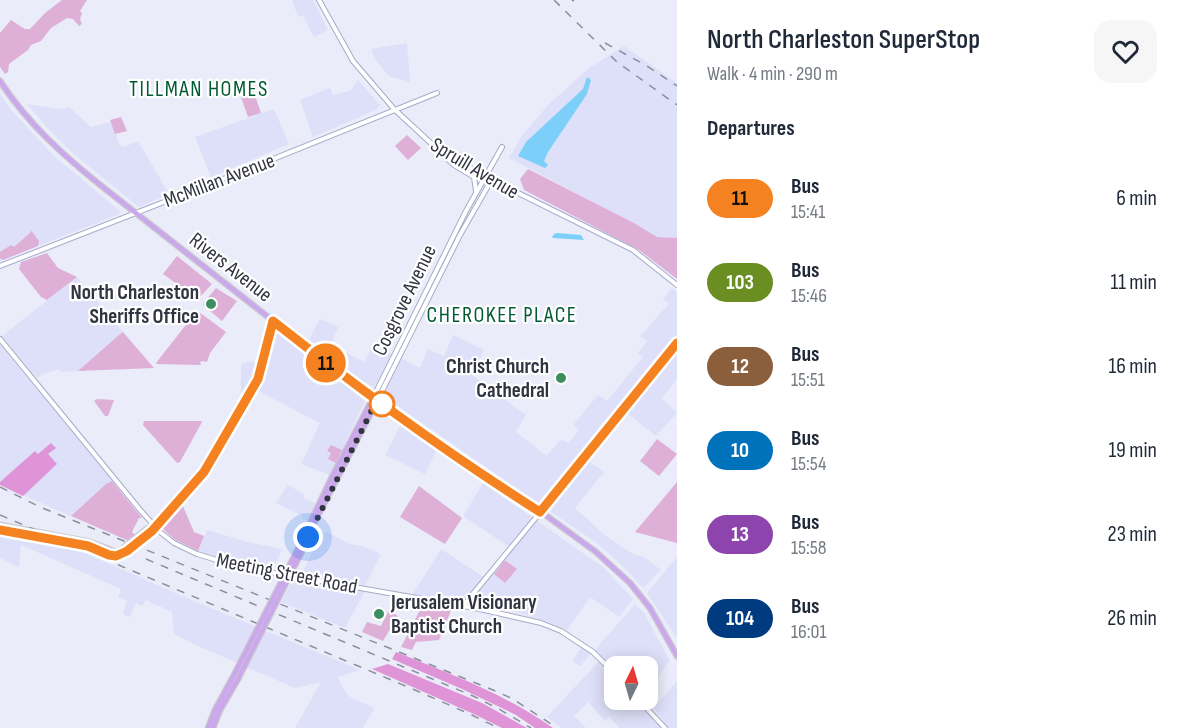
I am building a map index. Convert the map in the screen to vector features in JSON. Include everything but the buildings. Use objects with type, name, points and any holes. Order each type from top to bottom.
[{"type":"main road","name":"Rivers Avenue","points":[[0,81],[14,102],[69,160],[135,213],[375,399],[596,552],[630,583],[650,608],[677,654]]},
{"type":"main road","points":[[0,530],[88,546],[116,556],[127,551],[152,531],[204,472],[258,379],[273,321]]},
{"type":"main road","name":"Cosgrove Avenue","points":[[213,728],[375,399]]},
{"type":"main road","points":[[0,525],[81,540],[116,552],[148,528],[155,526]]},
{"type":"main road","name":"Cosgrove Avenue","points":[[208,728],[215,710],[236,678]]},
{"type":"street","name":"Spruill Avenue","points":[[319,0],[353,61],[394,109],[434,147],[486,177],[633,250],[677,285]]},
{"type":"street","name":"McMillan Avenue","points":[[0,266],[437,93]]},
{"type":"street","points":[[434,147],[454,165],[474,177],[477,192]]},
{"type":"street","name":"Cosgrove Avenue","points":[[375,399],[477,192],[502,147]]},
{"type":"street","name":"Cosgrove Avenue","points":[[375,399],[488,186],[486,177]]},
{"type":"street","name":"Meeting Street Road","points":[[0,339],[155,526],[174,543],[197,554],[240,567],[524,618],[561,631],[593,652],[604,663]]},
{"type":"street","points":[[463,606],[677,344]]},
{"type":"street","points":[[648,710],[665,728]]},
{"type":"shaded area","points":[[62,0],[87,0],[80,11],[82,24],[79,26],[73,19],[67,18],[51,28],[41,41],[31,45],[28,50],[9,64],[8,72],[5,74],[0,67],[0,33],[11,20],[25,29],[30,29]]},
{"type":"shaded area","points":[[292,0],[313,0],[328,30],[314,37],[303,15],[298,17]]},
{"type":"shaded area","points":[[407,43],[410,82],[389,76],[375,59],[371,49]]},
{"type":"shaded area","points":[[624,46],[677,83],[677,238],[657,237],[509,158],[521,137],[547,106],[589,68]]},
{"type":"shaded area","points":[[358,80],[380,105],[376,110],[313,137],[300,100],[330,88],[333,95],[350,91]]},
{"type":"shaded area","points":[[252,87],[261,113],[248,117],[238,89]]},
{"type":"shaded area","points":[[0,94],[12,111],[54,156],[120,211],[119,214],[0,261]]},
{"type":"shaded area","points":[[27,104],[60,109],[69,107],[91,127],[111,122],[120,146],[124,147],[138,141],[169,194],[139,207],[75,155]]},
{"type":"shaded area","points":[[274,109],[289,144],[211,177],[195,137]]},
{"type":"shaded area","points":[[121,117],[127,131],[115,134],[110,120]]},
{"type":"shaded area","points":[[407,135],[421,148],[408,160],[395,146]]},
{"type":"shaded area","points":[[528,169],[657,237],[677,238],[677,279],[639,250],[524,190],[520,179]]},
{"type":"shaded area","points":[[30,229],[39,241],[38,246],[3,260],[0,258],[0,252],[11,245],[14,247],[31,232]]},
{"type":"shaded area","points":[[47,253],[58,268],[77,277],[47,300],[41,297],[19,269],[21,262]]},
{"type":"shaded area","points":[[177,256],[212,284],[198,299],[163,274]]},
{"type":"shaded area","points":[[77,277],[123,332],[78,371],[61,372],[59,369],[37,378],[2,336]]},
{"type":"shaded area","points":[[216,288],[237,301],[222,321],[203,305]]},
{"type":"shaded area","points":[[672,288],[677,292],[677,343],[672,350],[674,352],[677,348],[677,379],[662,398],[677,413],[656,436],[622,409],[584,458],[604,472],[575,508],[605,535],[631,553],[644,557],[661,570],[645,586],[642,587],[598,544],[383,396],[401,358],[420,368],[428,349],[444,356],[453,335],[484,350],[472,375],[526,415],[516,432],[547,456],[559,441],[563,440],[568,443],[579,430],[573,425],[598,395],[607,401],[643,357],[638,353],[647,341],[640,336],[669,304],[663,299]]},
{"type":"shaded area","points":[[196,312],[226,332],[210,353],[207,362],[200,362],[201,365],[157,364],[156,363]]},
{"type":"shaded area","points":[[320,319],[338,327],[331,345],[364,362],[373,344],[392,354],[375,386],[358,378],[309,339]]},
{"type":"shaded area","points":[[123,332],[154,368],[78,371],[119,335]]},
{"type":"shaded area","points":[[277,333],[365,401],[330,475],[301,464],[320,423],[256,390],[262,378],[273,336]]},
{"type":"shaded area","points":[[0,344],[114,482],[106,484],[71,516],[0,485]]},
{"type":"shaded area","points":[[259,363],[255,377],[247,391],[241,392],[241,364]]},
{"type":"shaded area","points":[[97,399],[114,400],[108,416],[105,416],[94,401]]},
{"type":"shaded area","points":[[144,421],[202,422],[180,462],[177,463],[143,425]]},
{"type":"shaded area","points":[[400,426],[436,451],[425,474],[385,455]]},
{"type":"shaded area","points":[[657,439],[677,454],[659,476],[640,461]]},
{"type":"shaded area","points":[[51,443],[56,448],[48,454],[57,464],[23,496],[0,485],[0,482],[35,451],[38,454]]},
{"type":"shaded area","points":[[331,445],[342,450],[336,463],[328,459],[331,453],[327,451]]},
{"type":"shaded area","points":[[112,481],[142,518],[139,518],[132,532],[135,535],[129,541],[71,516]]},
{"type":"shaded area","points":[[677,482],[677,543],[635,532]]},
{"type":"shaded area","points":[[483,483],[603,567],[633,599],[619,617],[590,597],[567,630],[544,620],[512,611],[411,597],[441,549],[485,578],[491,571],[505,583],[516,569],[505,559],[524,532],[511,548],[463,516]]},
{"type":"shaded area","points":[[288,485],[304,494],[303,498],[316,504],[308,521],[276,503]]},
{"type":"shaded area","points":[[419,486],[462,518],[445,544],[400,517]]},
{"type":"shaded area","points":[[182,504],[194,532],[204,536],[198,551],[174,539],[162,528],[163,522]]},
{"type":"shaded area","points":[[207,530],[282,549],[272,571],[248,567],[198,551]]},
{"type":"shaded area","points":[[326,532],[350,544],[381,554],[365,585],[303,575],[321,535]]},
{"type":"shaded area","points":[[0,533],[69,544],[69,546],[175,593],[360,670],[338,677],[350,697],[374,708],[363,728],[295,728],[321,682],[295,688],[196,645],[174,634],[172,612],[146,600],[142,606],[136,603],[130,617],[123,614],[127,601],[118,597],[121,589],[21,545],[19,567],[15,566],[0,558]]},
{"type":"shaded area","points":[[677,557],[677,638],[647,593]]},
{"type":"shaded area","points":[[505,560],[517,569],[505,583],[494,574]]},
{"type":"shaded area","points":[[294,577],[366,589],[345,628],[281,602]]},
{"type":"shaded area","points":[[432,602],[452,608],[439,640],[416,642],[412,650],[401,647],[422,606]]},
{"type":"shaded area","points":[[635,604],[644,613],[670,661],[658,676],[658,656],[604,656],[604,710],[648,710],[665,728],[620,728],[609,717],[605,721],[588,702],[574,716],[586,728],[562,728],[547,717],[600,660],[593,652]]},
{"type":"shaded area","points":[[389,610],[398,616],[383,641],[362,632],[367,622],[381,626]]},
{"type":"shaded area","points":[[583,645],[593,652],[580,666],[572,661]]},
{"type":"shaded area","points":[[396,652],[497,695],[553,728],[535,728],[516,715],[392,659]]},
{"type":"shaded area","points":[[388,664],[482,703],[527,728],[502,728],[372,669]]},
{"type":"shaded area","points":[[677,681],[677,728],[668,728],[655,710],[658,710],[658,703]]},
{"type":"water","points":[[587,77],[591,80],[587,94],[548,152],[544,161],[548,165],[545,168],[518,156],[526,142],[583,89]]},
{"type":"water","points":[[557,233],[581,235],[584,240],[552,237]]},
{"type":"railway","points":[[554,0],[617,62],[677,105]]},
{"type":"railway","points":[[605,43],[677,86]]},
{"type":"railway","points":[[0,487],[40,507],[493,690],[513,699],[557,728]]},
{"type":"railway","points":[[0,515],[415,690],[498,728]]},
{"type":"railway","points":[[146,559],[473,696],[531,728]]},
{"type":"bus line","name":"11","points":[[0,530],[88,546],[109,555],[124,554],[152,531],[204,472],[258,379],[273,321],[387,408],[486,478],[540,512],[677,343]]},
{"type":"place","name":"North Charleston Sheriffs Office","points":[[211,304]]},
{"type":"place","name":"Christ Church Cathedral","points":[[561,378]]},
{"type":"place","name":"Jerusalem Visionary Baptist Church","points":[[379,614]]},
{"type":"district","name":"TILLMAN HOMES","points":[[199,88]]},
{"type":"district","name":"CHEROKEE PLACE","points":[[502,314]]},
{"type":"route","points":[[308,537],[377,400],[382,404]]}]
